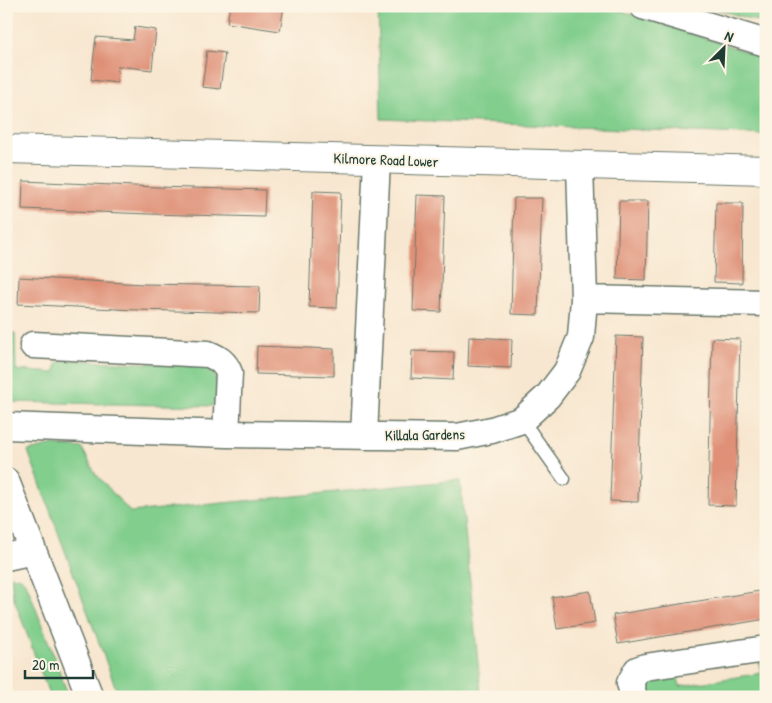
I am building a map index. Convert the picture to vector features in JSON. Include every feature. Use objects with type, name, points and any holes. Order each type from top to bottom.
[{"type":"street","points":[[643,6],[766,43]]},
{"type":"street","name":"Kilmore Road Lower","points":[[6,149],[766,170]]},
{"type":"street","name":"Killala Gardens","points":[[364,436],[377,160]]},
{"type":"street","name":"Killala Gardens","points":[[6,426],[226,434],[457,437],[492,430],[522,420],[548,396],[567,371],[581,337],[584,299],[580,165]]},
{"type":"street","points":[[584,299],[766,304]]},
{"type":"street","points":[[33,345],[208,354],[219,359],[227,365],[230,373],[226,434]]},
{"type":"street","points":[[6,481],[90,697]]},
{"type":"street","points":[[6,557],[32,551]]},
{"type":"street","points":[[634,697],[630,683],[637,670],[645,667],[766,649]]},
{"type":"lane","points":[[522,420],[564,479]]},
{"type":"green space","points":[[378,6],[607,6],[766,58],[766,135],[381,119]]},
{"type":"green space","points":[[706,6],[766,6],[766,24]]},
{"type":"green space","points":[[6,173],[10,173],[9,323],[6,323]]},
{"type":"green space","points":[[6,333],[15,333],[16,370],[55,373],[57,363],[62,360],[193,365],[211,371],[216,379],[218,398],[213,406],[6,402]]},
{"type":"green space","points":[[54,445],[82,448],[95,473],[130,512],[460,480],[481,693],[437,697],[119,697],[28,451]]},
{"type":"green space","points":[[11,576],[20,577],[27,585],[69,697],[50,697],[13,596]]},
{"type":"green space","points":[[766,656],[766,697],[644,697],[642,680],[676,669],[680,686],[761,673],[758,658]]},
{"type":"building","points":[[230,6],[284,6],[280,31],[227,23]]},
{"type":"building","points":[[135,27],[156,30],[152,70],[118,66],[117,83],[91,80],[96,37],[133,40]]},
{"type":"building","points":[[207,51],[225,53],[220,89],[202,87]]},
{"type":"building","points":[[23,181],[265,190],[264,217],[22,209]]},
{"type":"building","points":[[313,191],[341,192],[337,308],[309,307]]},
{"type":"building","points":[[417,195],[445,196],[441,312],[413,311]]},
{"type":"building","points":[[514,198],[542,198],[538,315],[511,314]]},
{"type":"building","points":[[619,201],[648,201],[646,280],[617,279]]},
{"type":"building","points":[[716,203],[743,203],[742,283],[714,282]]},
{"type":"building","points":[[19,277],[143,284],[260,286],[259,313],[135,310],[18,304]]},
{"type":"building","points":[[616,336],[643,337],[638,502],[610,501]]},
{"type":"building","points":[[469,337],[512,339],[511,368],[468,366]]},
{"type":"building","points":[[712,338],[740,339],[736,506],[708,505]]},
{"type":"building","points":[[257,346],[334,349],[334,376],[256,374]]},
{"type":"building","points":[[412,351],[454,352],[453,380],[411,378]]},
{"type":"building","points":[[766,590],[766,619],[618,644],[613,615]]},
{"type":"building","points":[[590,591],[595,623],[557,629],[552,597]]}]
